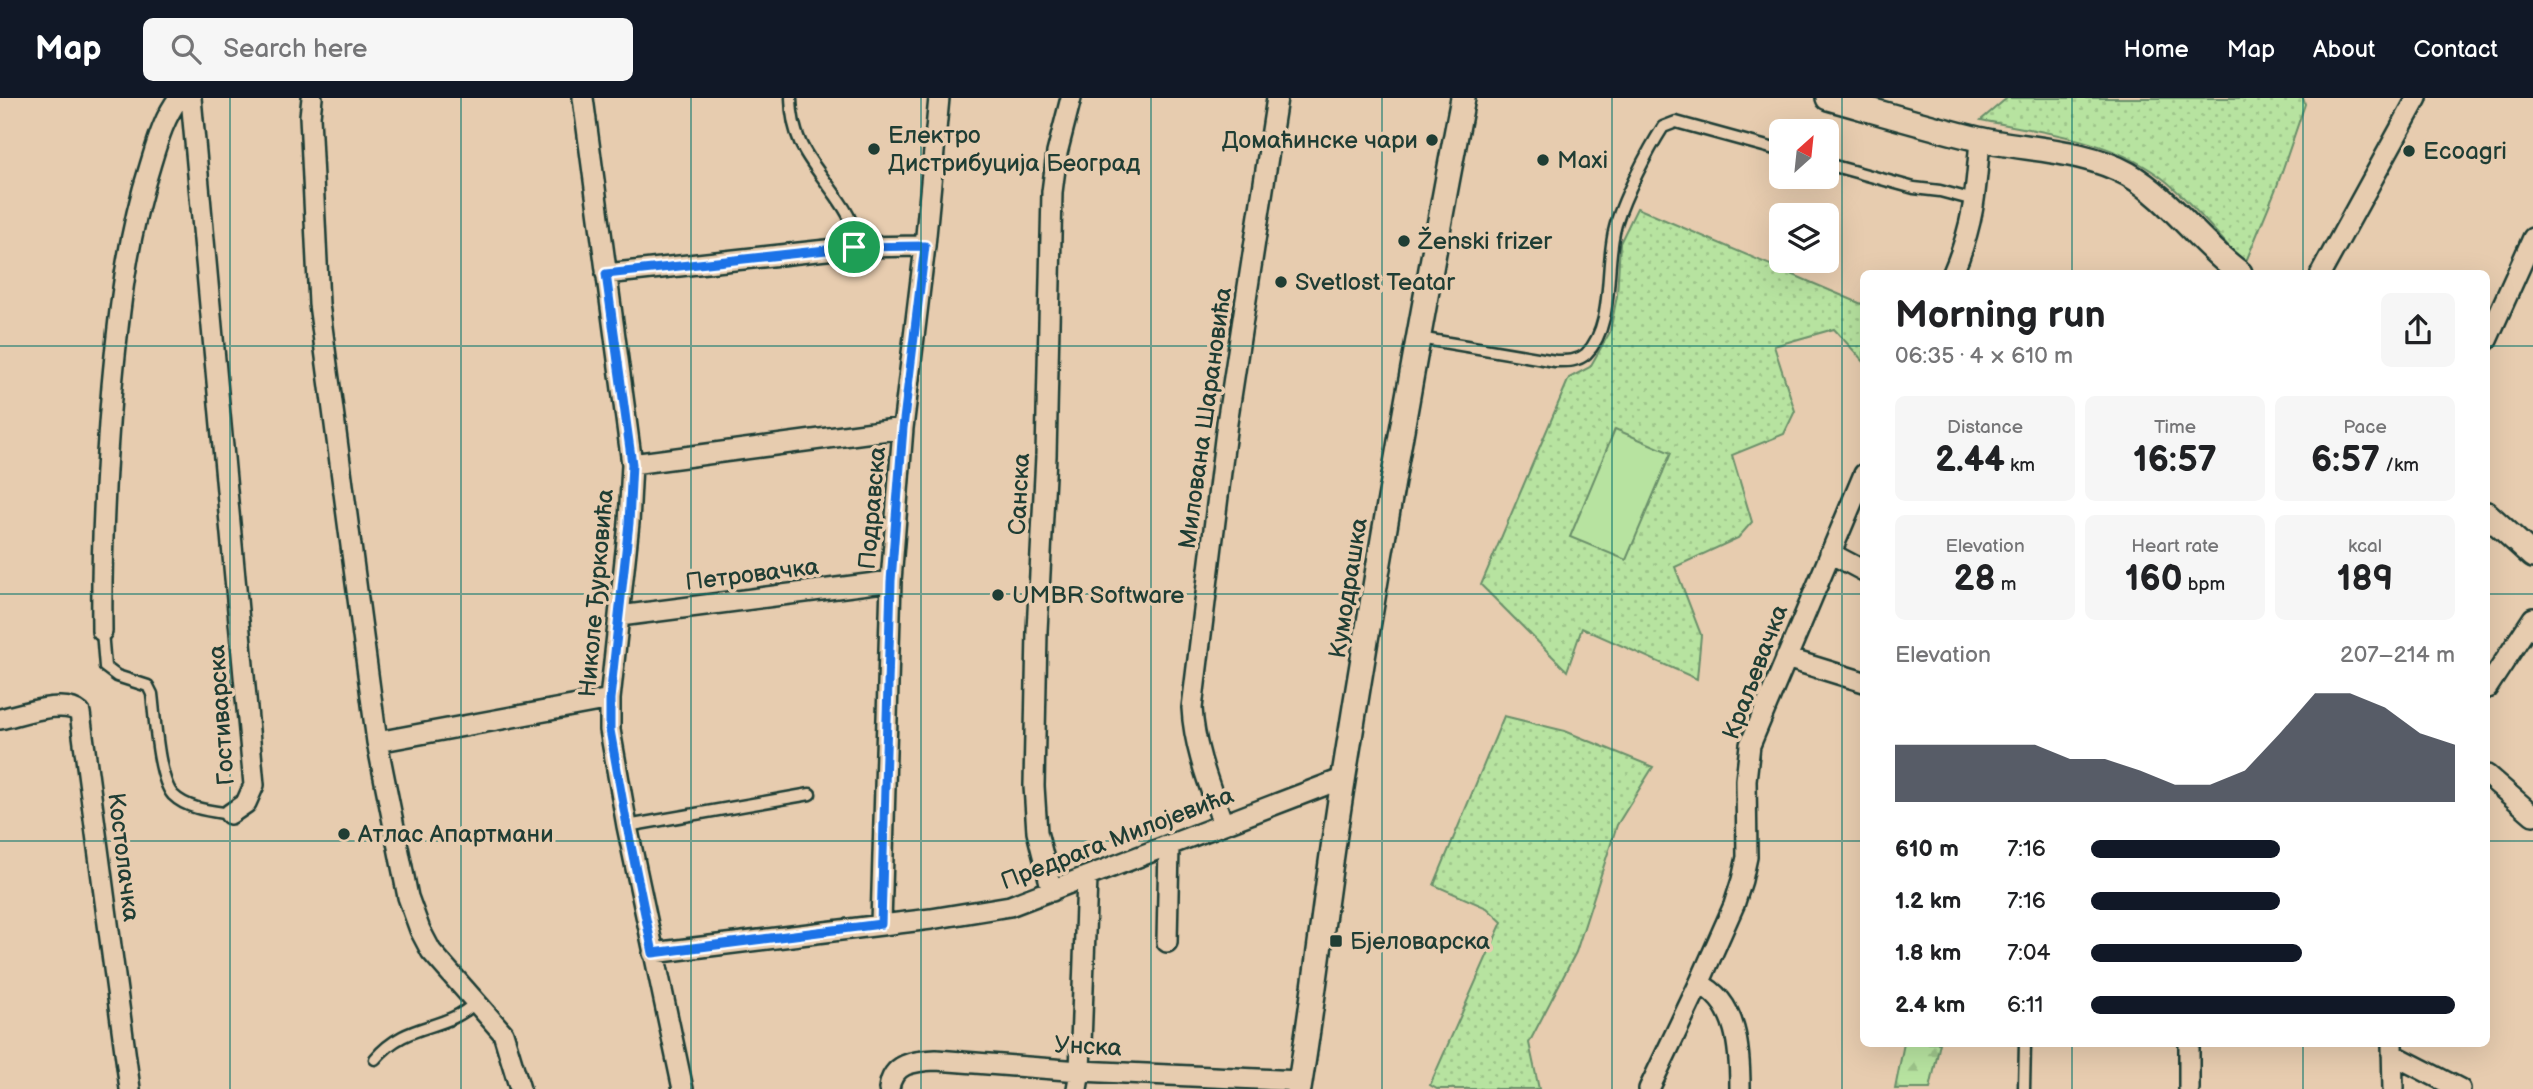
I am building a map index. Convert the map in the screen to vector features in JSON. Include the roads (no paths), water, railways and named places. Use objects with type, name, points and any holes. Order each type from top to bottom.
[{"type":"street","name":"Гостиварска","points":[[102,631],[102,540],[107,453],[124,274],[142,190],[167,117],[179,98]]},
{"type":"street","name":"Гостиварска","points":[[191,98],[254,785],[251,797],[230,814]]},
{"type":"street","points":[[312,98],[310,116],[319,304],[377,742],[412,909],[431,951],[505,1037],[520,1089]]},
{"type":"street","name":"Николе Ђурковића","points":[[583,98],[632,464],[621,616],[610,699],[610,730],[627,826],[683,1089]]},
{"type":"street","name":"Подравска","points":[[881,924],[891,581],[903,428],[925,246],[939,98]]},
{"type":"street","name":"Санска","points":[[1052,891],[1035,814],[1037,631],[1046,456],[1053,174],[1070,98]]},
{"type":"street","name":"Милована Шарановића","points":[[1223,824],[1198,747],[1192,708],[1226,435],[1278,98]]},
{"type":"street","name":"Кумодрашка","points":[[1299,1085],[1320,957],[1343,778],[1417,337],[1463,98]]},
{"type":"street","points":[[1828,98],[1980,139],[2096,161],[2125,173],[2153,191],[2197,236],[2237,270]]},
{"type":"street","points":[[2323,270],[2417,98]]},
{"type":"street","points":[[1954,270],[1964,247],[1975,200],[1980,139]]},
{"type":"street","points":[[2490,333],[2533,239]]},
{"type":"street","points":[[606,274],[854,247],[925,246]]},
{"type":"street","points":[[632,464],[903,428]]},
{"type":"street","name":"Краљевачка","points":[[1649,1089],[1734,905],[1747,857],[1746,780],[1750,745],[1860,483]]},
{"type":"street","points":[[2490,517],[2533,556]]},
{"type":"street","points":[[1830,553],[1860,569]]},
{"type":"street","name":"Петровачка","points":[[621,616],[891,581]]},
{"type":"street","points":[[2490,683],[2533,618]]},
{"type":"street","points":[[1786,658],[1860,681]]},
{"type":"street","points":[[377,742],[610,699]]},
{"type":"street","name":"Костолачка","points":[[0,719],[57,706],[69,706],[80,713],[130,1089]]},
{"type":"street","points":[[2490,777],[2531,808]]},
{"type":"street","name":"Предрага Милојевића","points":[[653,953],[1002,908],[1087,878],[1343,778]]},
{"type":"street","points":[[1167,942],[1169,846]]},
{"type":"street","points":[[1079,1080],[1087,878]]},
{"type":"street","points":[[1699,984],[1710,989],[1722,1004],[1734,1030],[1739,1045],[1740,1089]]},
{"type":"street","points":[[2189,1047],[2189,1089]]},
{"type":"street","points":[[2392,1049],[2393,1089]]},
{"type":"street","points":[[2392,1049],[2460,1089]]},
{"type":"street","name":"Унска","points":[[889,1089],[894,1072],[915,1061],[1079,1080],[1299,1085]]},
{"type":"lane","points":[[791,98],[796,134],[807,159],[847,213],[852,225],[854,247]]},
{"type":"lane","points":[[1417,337],[1555,361],[1573,361],[1585,355],[1602,323],[1616,225],[1663,127],[1676,122],[1769,147]]},
{"type":"lane","points":[[1839,167],[1914,188],[1975,200]]},
{"type":"lane","name":"Гостиварска","points":[[102,631],[105,667],[117,676],[148,686],[152,694],[161,763],[174,795],[190,805],[230,814]]},
{"type":"lane","points":[[627,826],[810,794]]},
{"type":"lane","points":[[375,1059],[392,1041],[462,1014],[476,1002]]},
{"type":"lane","points":[[2024,1089],[2025,1047]]},
{"type":"place","name":"Домаћинске чари","points":[[1432,140]]},
{"type":"place","name":"Електро Дистрибуција Београд","points":[[874,149]]},
{"type":"place","name":"Ecoagri","points":[[2409,151]]},
{"type":"place","name":"Maxi","points":[[1543,160]]},
{"type":"place","name":"Ženski frizer","points":[[1404,241]]},
{"type":"place","name":"Svetlost Teatar","points":[[1281,282]]},
{"type":"place","name":"UMBR Software","points":[[998,595]]},
{"type":"place","name":"Атлас Апартмани","points":[[344,834]]},
{"type":"place","name":"Бјеловарска","points":[[1336,941]]}]
